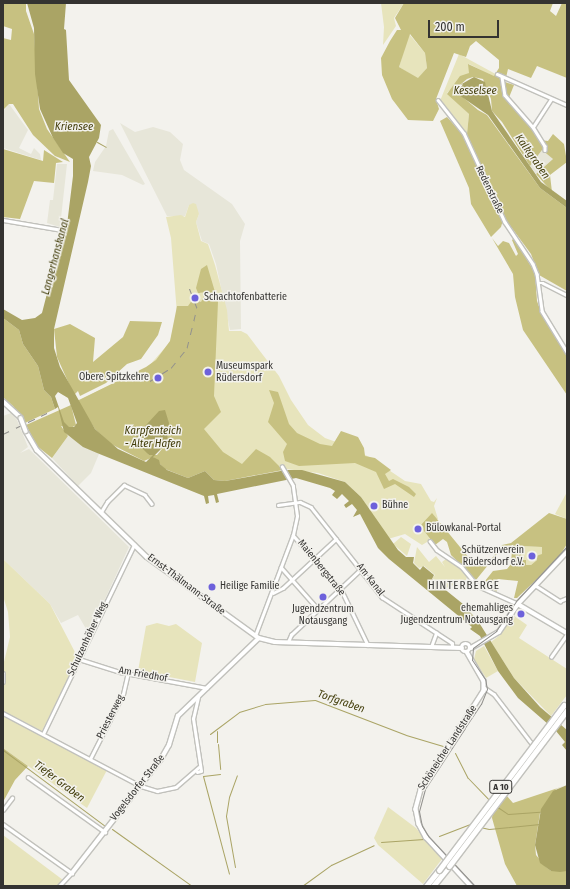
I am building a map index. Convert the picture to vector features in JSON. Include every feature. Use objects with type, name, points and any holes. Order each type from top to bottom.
[{"type":"highway","name":"A 10","points":[[426,886],[567,701]]},
{"type":"highway","name":"A 10","points":[[433,886],[567,710]]},
{"type":"main road","name":"Ernst-Thälmann-Straße","points":[[3,401],[21,418],[35,448],[134,545],[164,570],[257,637],[267,641],[462,648],[467,643],[471,648]]},
{"type":"main road","points":[[467,652],[471,648],[478,646],[493,637],[518,604],[567,552]]},
{"type":"main road","points":[[518,604],[567,634]]},
{"type":"main road","name":"Vogelsdorfer Straße","points":[[72,873],[141,786],[166,751],[178,716],[257,637]]},
{"type":"main road","points":[[462,648],[467,652],[484,681],[485,688]]},
{"type":"main road","name":"Schöneicher Landstraße","points":[[471,886],[426,837],[418,822],[416,806],[423,787],[485,688]]},
{"type":"street","points":[[497,74],[502,78],[551,99],[567,104]]},
{"type":"street","points":[[502,78],[508,99],[533,126],[545,146],[545,150]]},
{"type":"street","points":[[533,126],[551,99]]},
{"type":"street","name":"Redenstraße","points":[[438,100],[464,132],[483,179],[505,222],[533,264],[538,283],[542,311],[567,352]]},
{"type":"street","points":[[3,220],[62,230]]},
{"type":"street","points":[[538,283],[543,283],[567,294]]},
{"type":"street","name":"Vogelsdorfer Straße","points":[[257,637],[293,535],[297,502],[291,481],[282,467]]},
{"type":"street","points":[[101,513],[107,502],[124,485],[145,495],[152,504]]},
{"type":"street","points":[[278,506],[297,502]]},
{"type":"street","name":"Am Kanal","points":[[297,502],[311,507],[336,539],[362,568],[385,599],[436,633],[453,647]]},
{"type":"street","name":"Maienbergstraße","points":[[293,535],[340,589],[368,645]]},
{"type":"street","points":[[273,593],[282,588],[336,539]]},
{"type":"street","points":[[430,541],[436,550],[461,566],[478,586],[518,604]]},
{"type":"street","name":"Schulzenhöher Weg","points":[[43,734],[134,545]]},
{"type":"street","points":[[281,567],[318,609]]},
{"type":"street","points":[[288,642],[291,635],[362,568]]},
{"type":"street","points":[[535,585],[560,600],[567,598]]},
{"type":"street","points":[[431,647],[436,633]]},
{"type":"street","points":[[552,657],[567,634]]},
{"type":"street","name":"Am Friedhof","points":[[79,659],[88,664],[207,688]]},
{"type":"street","points":[[3,673],[3,682]]},
{"type":"street","name":"Priesterweg","points":[[90,759],[123,694],[128,673]]},
{"type":"street","points":[[485,688],[494,694],[525,738],[541,752]]},
{"type":"street","points":[[3,714],[141,786],[157,791],[168,790],[201,771],[199,767],[199,748],[193,723],[198,697]]},
{"type":"street","points":[[28,777],[104,832]]},
{"type":"street","points":[[3,810],[12,798]]},
{"type":"street","points":[[3,824],[72,873]]},
{"type":"street","name":"Vogelsdorfer Straße","points":[[60,886],[72,873]]},
{"type":"shaded area","points":[[3,3],[26,3],[26,11],[34,34],[39,109],[47,129],[70,162],[55,156],[33,135],[13,104],[9,104],[3,110],[3,38],[11,40],[12,29],[3,26]]},
{"type":"shaded area","points":[[381,3],[404,3],[394,18],[396,26],[383,45],[384,27]]},
{"type":"shaded area","points":[[404,3],[553,3],[550,11],[556,16],[562,3],[567,3],[567,78],[537,66],[531,78],[508,69],[505,82],[514,85],[508,100],[522,114],[540,140],[548,141],[553,134],[564,144],[567,162],[550,175],[552,192],[536,174],[553,159],[542,150],[530,166],[502,122],[492,111],[491,99],[483,79],[473,77],[467,79],[460,85],[458,93],[478,110],[487,115],[540,188],[567,208],[567,291],[539,275],[531,254],[506,220],[481,171],[467,134],[469,114],[447,94],[460,76],[469,73],[468,64],[494,76],[499,68],[499,60],[476,41],[470,46],[466,57],[454,53],[436,99],[439,109],[433,121],[408,120],[392,99],[382,75],[381,58],[397,30],[401,30],[395,18]],"holes":[[[410,34],[425,53],[427,68],[418,78],[399,67]]]},
{"type":"shaded area","points":[[409,34],[425,53],[427,68],[418,79],[399,67]]},
{"type":"shaded area","points":[[459,54],[501,77],[499,79],[469,64],[469,73],[447,93],[469,114],[467,134],[440,101]]},
{"type":"shaded area","points":[[9,104],[28,130],[19,148],[31,154],[34,148],[40,154],[41,160],[3,148],[3,111]]},
{"type":"shaded area","points":[[447,117],[464,136],[503,220],[501,227],[491,237],[471,204],[469,188],[440,121]]},
{"type":"shaded area","points":[[120,123],[135,132],[153,127],[170,132],[183,144],[180,160],[184,170],[232,204],[245,224],[240,241],[241,329],[230,330],[216,264],[209,244],[202,241],[196,222],[199,214],[189,205],[185,216],[167,216]]},
{"type":"shaded area","points":[[113,129],[145,184],[143,185],[122,175],[93,171],[95,162],[106,146],[109,131]]},
{"type":"shaded area","points":[[3,149],[43,161],[44,150],[63,162],[56,163],[54,183],[34,181],[20,219],[3,217]]},
{"type":"shaded area","points":[[542,150],[553,159],[536,174],[530,166]]},
{"type":"shaded area","points":[[57,164],[67,164],[60,227],[47,223],[50,200],[53,200]]},
{"type":"shaded area","name":"Museumspark Rüdersdorf","points":[[193,203],[196,204],[199,214],[196,222],[201,241],[208,244],[215,265],[227,310],[229,331],[241,331],[247,334],[279,376],[291,400],[308,425],[325,438],[350,447],[371,458],[405,481],[421,484],[431,501],[434,502],[437,498],[434,506],[438,519],[421,527],[430,539],[427,542],[422,545],[405,534],[388,539],[361,497],[345,482],[318,473],[286,469],[282,464],[278,467],[219,472],[97,424],[79,400],[148,367],[170,342],[177,314],[171,238],[166,217],[181,215],[185,217],[189,205]]},
{"type":"shaded area","points":[[492,238],[498,246],[503,241],[509,243],[516,256],[518,254],[512,240],[514,238],[535,273],[537,301],[542,315],[567,355],[567,395],[523,330],[515,297],[513,274]]},
{"type":"shaded area","points":[[207,265],[218,302],[214,396],[221,412],[204,429],[223,452],[242,464],[256,449],[270,457],[283,470],[225,481],[214,480],[205,471],[188,478],[165,469],[153,457],[144,461],[111,444],[95,429],[77,401],[146,367],[156,360],[170,341],[177,306],[188,306],[193,299],[201,302],[206,292],[198,293],[196,288],[201,269]],"holes":[[[168,419],[167,443],[157,455],[149,455],[136,436]]]},
{"type":"shaded area","points":[[3,318],[19,330],[23,344],[38,366],[44,390],[51,397],[55,409],[25,423],[13,406],[3,397]]},
{"type":"shaded area","points":[[130,321],[162,322],[158,335],[141,359],[127,364],[106,383],[80,396],[78,391],[74,395],[57,357],[54,329],[70,324],[95,338],[93,362],[123,337]]},
{"type":"shaded area","points":[[269,390],[278,392],[289,424],[297,433],[320,444],[332,446],[341,431],[358,437],[364,448],[365,456],[375,458],[391,470],[385,474],[389,481],[393,479],[409,487],[416,494],[414,497],[395,484],[384,489],[376,472],[355,463],[299,466],[285,461],[283,452],[287,444],[268,422],[274,403]]},
{"type":"shaded area","points":[[71,405],[76,425],[71,428],[61,426],[68,436],[52,458],[37,446],[26,425]]},
{"type":"shaded area","points":[[11,413],[17,420],[28,447],[20,453],[29,449],[129,547],[89,634],[78,615],[61,623],[50,604],[3,559],[3,416]]},
{"type":"shaded area","points":[[68,436],[99,454],[91,473],[78,486],[52,458]]},
{"type":"shaded area","points":[[567,492],[567,519],[555,514]]},
{"type":"shaded area","points":[[432,513],[474,564],[486,566],[502,545],[511,543],[549,513],[567,519],[567,544],[557,560],[517,598],[514,598],[518,581],[498,579],[492,586],[497,590],[496,593],[481,586],[493,571],[507,569],[511,564],[512,549],[501,549],[476,580],[451,555],[447,542],[443,539],[435,545],[420,526]],"holes":[[[521,546],[542,547],[542,554],[536,556],[537,560],[531,565],[526,565],[526,560],[521,560]]]},
{"type":"shaded area","points":[[401,537],[411,544],[407,556],[393,544]]},
{"type":"shaded area","points":[[521,546],[542,547],[542,555],[536,556],[537,560],[531,565],[526,565],[521,560]]},
{"type":"shaded area","points":[[417,547],[429,562],[436,556],[445,567],[442,562],[446,559],[458,567],[467,577],[466,580],[446,588],[432,578],[435,575],[424,566],[419,568],[414,563]]},
{"type":"shaded area","points":[[3,559],[50,604],[78,658],[42,731],[3,711],[3,666],[10,637],[8,612],[3,596]]},
{"type":"shaded area","points":[[513,615],[527,625],[519,638],[567,669],[567,695],[551,716],[514,678],[491,642],[500,635]]},
{"type":"shaded area","points":[[157,623],[169,626],[176,624],[202,643],[195,682],[138,671],[146,626]]},
{"type":"shaded area","points":[[484,646],[498,671],[486,678],[474,659],[476,651]]},
{"type":"shaded area","points":[[3,715],[107,770],[87,808],[3,748]]},
{"type":"shaded area","points":[[3,748],[28,766],[15,780],[3,802]]},
{"type":"shaded area","points":[[564,786],[556,789],[540,813],[535,845],[536,855],[546,867],[551,871],[567,871],[567,886],[517,886],[505,864],[492,818],[493,811],[506,795],[513,803]]},
{"type":"shaded area","points":[[388,807],[416,828],[442,859],[423,884],[378,845],[374,838]]},
{"type":"shaded area","points":[[3,835],[63,880],[65,883],[63,886],[3,886]]},
{"type":"water","points":[[27,3],[66,3],[64,29],[66,30],[69,80],[101,125],[99,138],[89,157],[91,166],[88,182],[54,329],[54,348],[60,367],[95,429],[118,449],[146,462],[153,455],[149,455],[142,448],[136,436],[159,411],[165,410],[169,423],[167,443],[153,457],[159,460],[160,464],[167,470],[188,478],[205,471],[214,480],[225,481],[286,470],[302,470],[345,482],[361,497],[398,550],[406,557],[414,557],[413,563],[420,570],[423,566],[434,575],[432,579],[463,604],[478,621],[514,678],[540,707],[567,730],[567,751],[562,745],[565,742],[556,731],[518,698],[498,671],[480,636],[470,629],[472,627],[389,559],[378,548],[360,514],[353,517],[357,510],[352,504],[346,508],[344,505],[349,501],[342,494],[337,499],[332,495],[335,491],[330,488],[296,478],[217,494],[219,502],[216,503],[214,495],[208,496],[209,503],[206,504],[204,496],[83,447],[64,432],[58,407],[55,409],[51,397],[44,390],[38,366],[23,344],[19,330],[3,318],[3,309],[22,320],[35,318],[42,313],[61,239],[66,233],[73,176],[73,159],[63,153],[53,138],[40,109],[35,74],[34,28]],"holes":[[[58,392],[68,398],[77,423],[74,427],[69,427],[64,422],[55,396]]]},
{"type":"water","name":"Kesselsee","points":[[474,77],[485,82],[492,111],[541,182],[567,201],[567,208],[540,188],[488,115],[459,95],[460,85]]},
{"type":"water","points":[[567,785],[567,871],[551,871],[540,863],[535,845],[541,809],[553,791]]},
{"type":"waterway","points":[[97,142],[106,147]]},
{"type":"waterway","name":"Torfgraben","points":[[210,734],[239,712],[265,704],[315,700],[406,735],[446,747]]},
{"type":"waterway","points":[[217,731],[217,742]]},
{"type":"waterway","points":[[218,744],[220,769]]},
{"type":"waterway","name":"Tiefer Graben","points":[[3,750],[105,826]]},
{"type":"waterway","name":"Torfgraben","points":[[455,753],[468,778],[489,800]]},
{"type":"waterway","points":[[220,774],[203,776],[229,874]]},
{"type":"waterway","points":[[235,867],[226,816],[229,797],[237,775]]},
{"type":"waterway","name":"Torfgraben","points":[[496,806],[508,814],[540,812]]},
{"type":"waterway","points":[[439,836],[471,824]]},
{"type":"waterway","points":[[480,827],[489,829],[540,824]]},
{"type":"waterway","name":"Tiefer Graben","points":[[112,829],[192,886]]},
{"type":"waterway","name":"Tiefer Graben","points":[[381,842],[424,839]]},
{"type":"waterway","name":"Tiefer Graben","points":[[302,886],[331,865],[374,845]]},
{"type":"tram line","points":[[462,732],[481,704],[487,689],[485,679],[472,660],[473,648],[496,631],[517,600],[567,546]]},
{"type":"tram line","points":[[465,728],[425,789],[419,811],[422,826],[429,837],[475,886]]},
{"type":"railway","points":[[150,381],[171,368],[187,348],[197,308],[189,287]]},
{"type":"railway","points":[[3,434],[49,412]]},
{"type":"place","name":"Schachtofenbatterie","points":[[195,298]]},
{"type":"place","name":"Museumspark Rüdersdorf","points":[[208,372]]},
{"type":"place","name":"Obere Spitzkehre","points":[[158,378]]},
{"type":"place","name":"Bühne","points":[[374,506]]},
{"type":"place","name":"Bülowkanal-Portal","points":[[418,529]]},
{"type":"place","name":"Schützenverein Rüdersdorf e.V.","points":[[532,556]]},
{"type":"place","name":"Heilige Familie","points":[[212,587]]},
{"type":"place","name":"Jugendzentrum Notausgang","points":[[323,597]]},
{"type":"place","name":"ehemahliges Jugendzentrum Notausgang","points":[[521,614]]},
{"type":"district","name":"HINTERBERGE","points":[[464,586]]},
{"type":"water label","name":"Kriensee","points":[[74,127]]},
{"type":"water label","name":"Kalkgraben","points":[[532,157]]},
{"type":"water label","name":"Langerhanskanal","points":[[56,257]]},
{"type":"water label","name":"Karpfenteich - Alter Hafen","points":[[153,438]]}]
